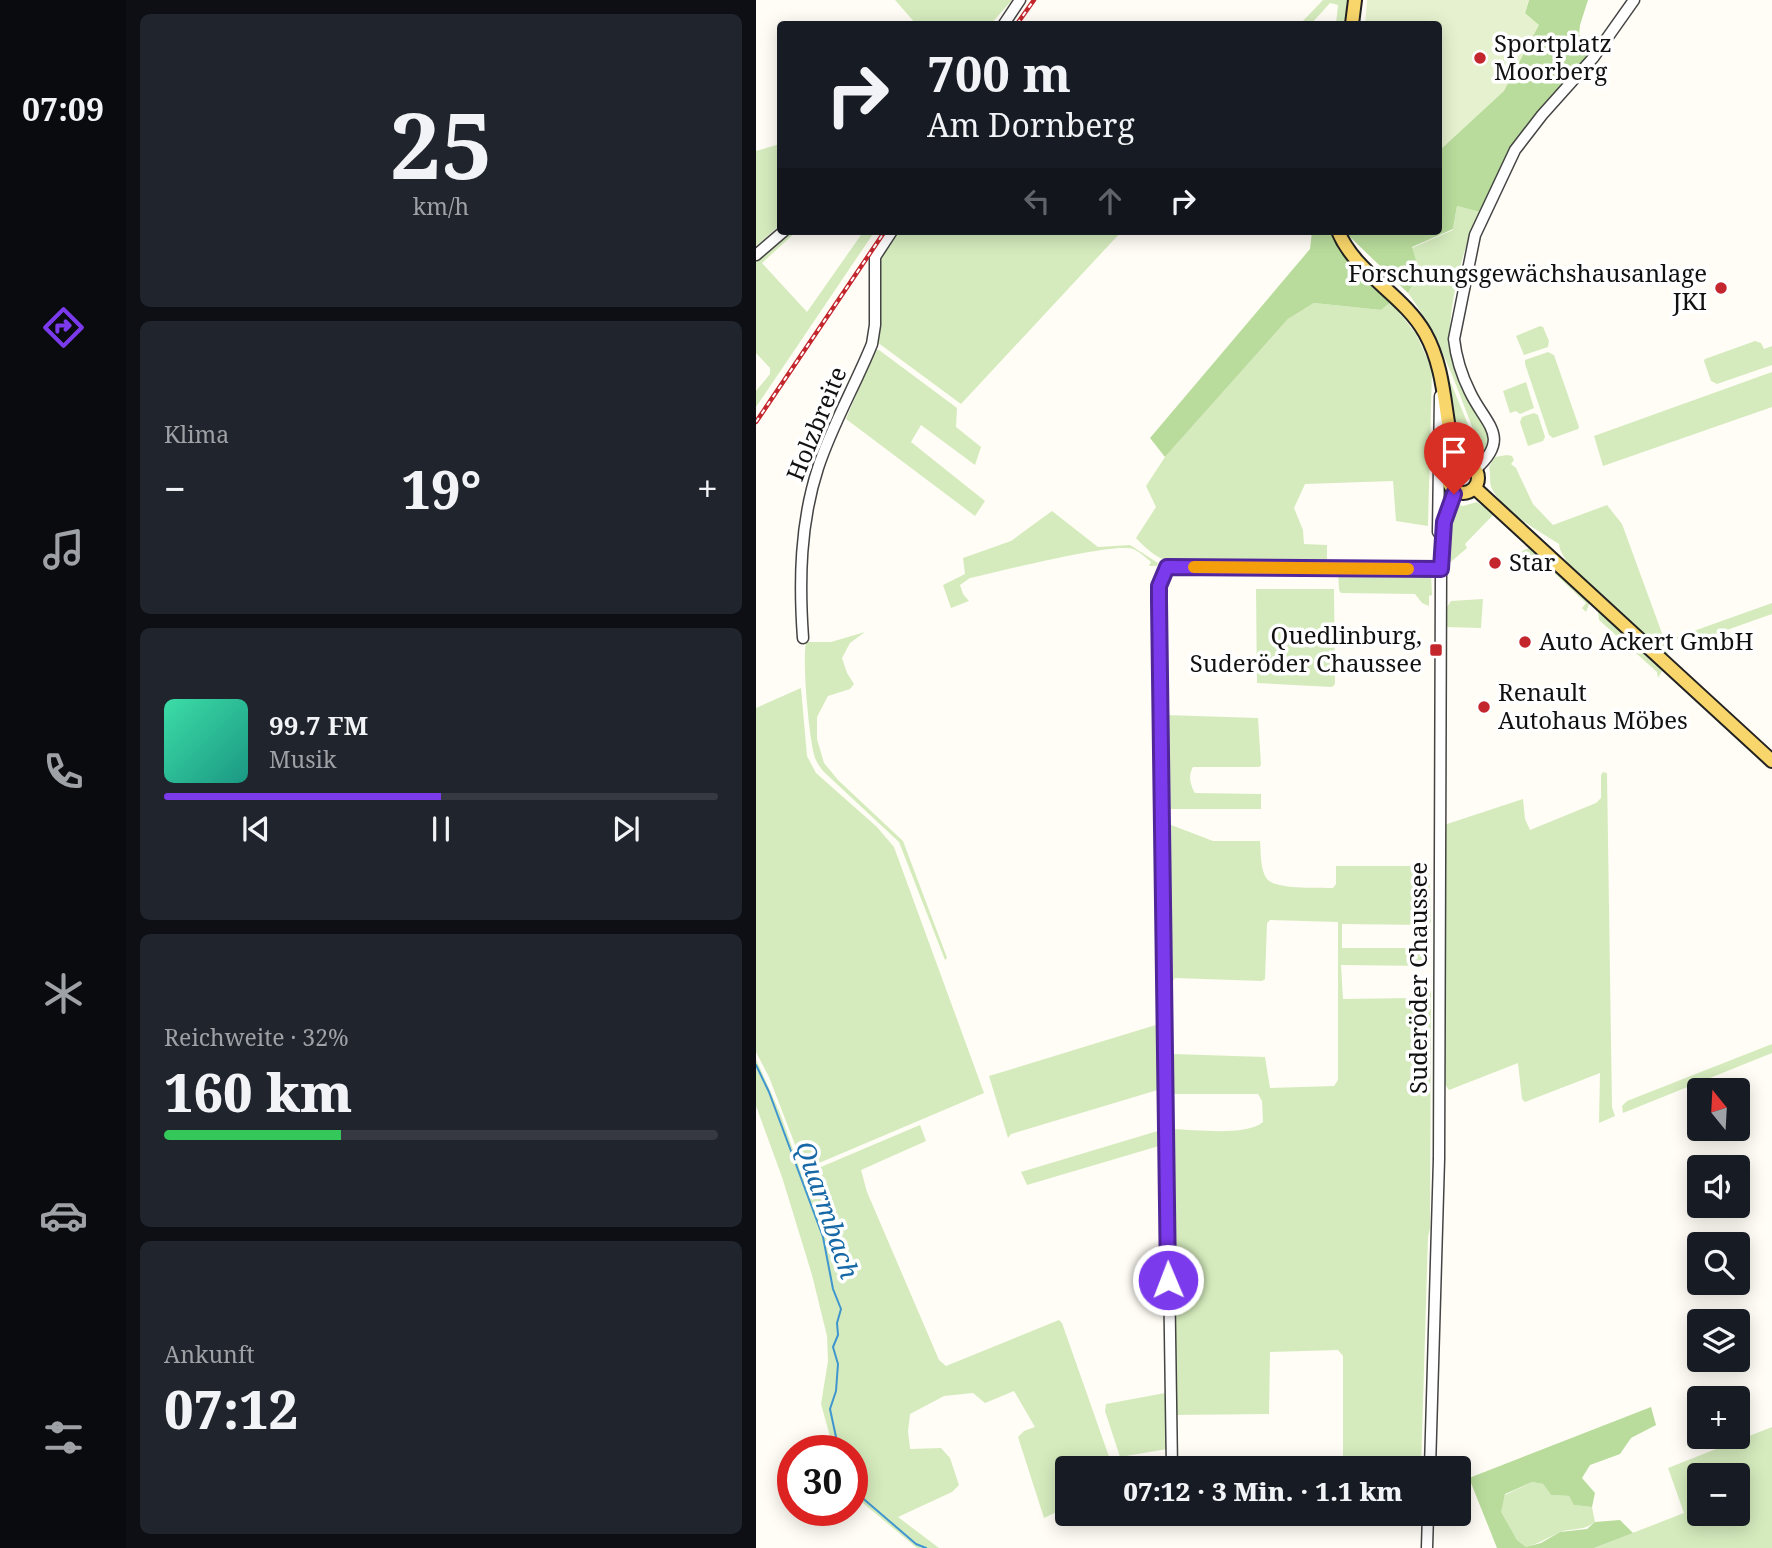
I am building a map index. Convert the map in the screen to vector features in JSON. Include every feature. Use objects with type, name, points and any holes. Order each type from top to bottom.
[{"type":"main road","points":[[1352,21],[1355,0]]},
{"type":"main road","points":[[1341,235],[1355,258],[1420,325],[1434,352],[1443,382],[1449,431],[1457,464]]},
{"type":"main road","points":[[1467,463],[1476,469],[1479,480],[1475,488],[1465,493],[1455,491],[1450,485],[1448,478],[1451,469],[1457,464],[1467,463]]},
{"type":"main road","points":[[1475,488],[1772,761]]},
{"type":"street","points":[[1005,21],[1020,0]]},
{"type":"street","points":[[1476,469],[1494,445],[1493,430],[1470,393],[1455,350],[1454,339],[1475,234],[1520,141],[1593,58],[1634,0]]},
{"type":"street","points":[[756,256],[780,235]]},
{"type":"street","name":"Holzbreite","points":[[803,638],[801,553],[806,516],[818,468],[872,344],[875,325],[876,257],[890,235]]},
{"type":"street","points":[[1442,542],[1437,520],[1440,395],[1443,382]]},
{"type":"street","name":"Suderöder Chaussee","points":[[1430,1456],[1439,1149],[1441,569],[1446,514],[1455,491]]},
{"type":"street","points":[[1172,1456],[1159,586],[1167,567],[1441,569]]},
{"type":"street","points":[[1427,1548],[1428,1526]]},
{"type":"green space","points":[[895,0],[1012,0],[994,21],[913,21]]},
{"type":"green space","points":[[1323,0],[1347,0],[1345,21],[1336,21],[1338,5],[1330,3],[1314,21],[1303,21]]},
{"type":"green space","name":"Sportplatz Moorberg","points":[[1367,0],[1529,0],[1525,13],[1539,25],[1504,91],[1442,148],[1442,21],[1365,21]]},
{"type":"green space","points":[[1529,0],[1588,0],[1579,35],[1597,46],[1515,144],[1480,212],[1457,206],[1453,229],[1442,234],[1442,146],[1525,13]]},
{"type":"green space","points":[[777,145],[777,228],[756,246],[756,151]]},
{"type":"green space","points":[[1457,206],[1480,212],[1468,239],[1458,275],[1450,341],[1462,378],[1491,434],[1489,447],[1481,458],[1475,454],[1479,444],[1448,366],[1408,293],[1420,273],[1412,248],[1453,230]]},
{"type":"green space","points":[[786,235],[793,235],[762,263],[807,312],[861,235],[872,235],[756,407],[756,391],[770,374],[770,368],[756,353],[756,261]]},
{"type":"green space","points":[[894,235],[1118,235],[961,404],[877,342],[877,272],[881,254]]},
{"type":"green space","points":[[1312,235],[1332,235],[1341,251],[1391,302],[1381,310],[1314,303],[1288,319],[1165,457],[1150,438],[1310,249]]},
{"type":"green space","points":[[1348,235],[1439,235],[1412,247],[1420,273],[1408,293]]},
{"type":"green space","points":[[1391,302],[1416,334],[1432,369],[1428,526],[1396,521],[1393,481],[1305,484],[1294,508],[1303,530],[1304,544],[1327,545],[1327,563],[1177,563],[1155,555],[1136,538],[1156,507],[1146,486],[1165,457],[1288,319],[1314,303],[1381,310]]},
{"type":"green space","points":[[1540,326],[1549,341],[1548,347],[1524,355],[1516,336]]},
{"type":"green space","points":[[1755,341],[1761,343],[1764,349],[1772,346],[1772,365],[1717,384],[1711,381],[1705,359]]},
{"type":"green space","points":[[875,350],[879,350],[957,408],[956,427],[981,447],[975,465],[921,425],[911,442],[985,501],[975,516],[846,419]]},
{"type":"green space","points":[[1548,352],[1554,355],[1579,427],[1553,438],[1549,435],[1525,364],[1525,360]]},
{"type":"green space","points":[[1441,359],[1474,439],[1475,445],[1471,452],[1461,452],[1457,445]]},
{"type":"green space","points":[[1772,372],[1772,407],[1603,466],[1594,436]]},
{"type":"green space","points":[[1526,382],[1534,408],[1520,414],[1516,411],[1510,413],[1503,391]]},
{"type":"green space","points":[[1534,413],[1538,415],[1545,437],[1543,441],[1528,446],[1520,422],[1522,417]]},
{"type":"green space","points":[[1512,456],[1514,460],[1511,464],[1516,468],[1533,504],[1553,525],[1607,505],[1622,524],[1663,636],[1671,650],[1665,657],[1587,585],[1563,555],[1559,544],[1522,520],[1498,498],[1491,487],[1489,467],[1495,457]]},
{"type":"green space","points":[[1477,502],[1494,514],[1465,544],[1467,548],[1446,566],[1447,534],[1452,511],[1456,504],[1463,506]]},
{"type":"green space","points":[[1052,511],[1098,547],[1130,545],[1158,563],[1157,566],[1149,566],[1151,562],[1135,550],[1122,548],[1054,559],[970,578],[960,585],[969,601],[951,608],[943,585],[965,574],[963,558],[1011,541]]},
{"type":"green space","points":[[1529,548],[1590,602],[1586,612],[1582,608],[1586,603],[1535,555],[1527,561],[1522,551]]},
{"type":"green space","points":[[1338,571],[1431,573],[1432,595],[1429,596],[1429,606],[1422,603],[1415,594],[1341,593]]},
{"type":"green space","points":[[1256,589],[1334,589],[1335,684],[1332,687],[1257,683]]},
{"type":"green space","points":[[1483,599],[1481,628],[1446,627],[1447,607],[1451,601]]},
{"type":"green space","points":[[1772,603],[1772,614],[1679,647],[1677,637]]},
{"type":"green space","points":[[1600,611],[1661,665],[1663,669],[1658,678],[1657,672],[1599,620]]},
{"type":"green space","points":[[865,632],[850,643],[842,658],[854,684],[850,689],[828,696],[817,717],[817,739],[824,763],[838,780],[903,841],[946,955],[945,960],[899,842],[824,772],[815,758],[807,700],[806,642],[831,642]]},
{"type":"green space","points":[[801,688],[807,756],[816,773],[877,827],[894,847],[984,1093],[804,1168],[769,1077],[756,1052],[756,708]]},
{"type":"green space","points":[[1165,715],[1258,718],[1259,767],[1193,767],[1190,777],[1195,793],[1261,794],[1261,809],[1165,809]]},
{"type":"green space","points":[[1603,772],[1607,773],[1612,1107],[1615,1116],[1599,1123],[1600,1073],[1525,1102],[1522,1099],[1518,1063],[1449,1090],[1444,1083],[1444,825],[1523,799],[1525,819],[1530,830],[1596,803],[1601,798]]},
{"type":"green space","points":[[1166,823],[1213,841],[1260,841],[1265,875],[1272,883],[1279,885],[1333,888],[1336,884],[1336,866],[1429,866],[1431,922],[1427,925],[1342,924],[1342,948],[1429,948],[1429,966],[1341,965],[1343,999],[1412,998],[1415,992],[1431,991],[1430,1228],[1421,1456],[1343,1456],[1343,1356],[1338,1350],[1270,1352],[1269,1414],[1174,1415],[1170,1122],[1174,1129],[1234,1131],[1263,1122],[1262,1101],[1258,1094],[1174,1094],[1170,1097],[1170,1052],[1265,1057],[1270,1088],[1334,1086],[1338,1080],[1338,922],[1270,920],[1267,923],[1265,979],[1262,981],[1175,978],[1168,988]]},
{"type":"green space","points":[[1159,1024],[1162,1026],[1164,1091],[1161,1089],[1011,1134],[1008,1138],[989,1076]]},
{"type":"green space","points":[[1772,1044],[1772,1053],[1710,1078],[1687,1078],[1687,1087],[1623,1113],[1622,1106],[1627,1101]]},
{"type":"green space","points":[[756,1059],[780,1113],[802,1175],[920,1125],[926,1141],[861,1170],[867,1192],[939,1360],[946,1366],[1059,1320],[1062,1323],[1109,1456],[1055,1456],[1055,1513],[1044,1518],[1018,1437],[1024,1431],[1035,1427],[1014,1391],[985,1403],[973,1393],[944,1396],[910,1414],[910,1449],[941,1448],[950,1458],[959,1485],[952,1492],[898,1517],[939,1548],[917,1548],[868,1507],[868,1435],[830,1435],[821,1404],[828,1361],[827,1336],[812,1275],[782,1177],[756,1106]]},
{"type":"green space","points":[[1161,1130],[1163,1145],[1027,1185],[1021,1172]]},
{"type":"green space","points":[[1165,1393],[1167,1449],[1120,1456],[1105,1411],[1106,1404]]},
{"type":"green space","points":[[1651,1407],[1656,1425],[1631,1438],[1620,1454],[1590,1465],[1582,1478],[1595,1493],[1592,1507],[1574,1505],[1569,1496],[1551,1495],[1543,1484],[1532,1482],[1505,1494],[1501,1512],[1517,1540],[1526,1547],[1541,1543],[1560,1532],[1587,1529],[1595,1522],[1620,1520],[1633,1533],[1594,1548],[1497,1548],[1471,1477]]},
{"type":"green space","points":[[1772,1427],[1772,1548],[1594,1548],[1684,1513],[1668,1468],[1716,1449],[1750,1449],[1750,1436]]},
{"type":"green space","points":[[1532,1482],[1543,1484],[1551,1495],[1569,1496],[1575,1505],[1592,1507],[1595,1522],[1586,1527],[1563,1531],[1526,1547],[1517,1540],[1500,1512],[1505,1495]]},
{"type":"waterway","name":"Quarmbach","points":[[756,1065],[769,1092],[823,1237],[833,1289],[841,1309],[837,1323],[838,1335],[833,1347],[838,1364],[836,1391],[830,1409],[836,1435]]},
{"type":"waterway","name":"Quarmbach","points":[[868,1503],[916,1544],[926,1548]]},
{"type":"railway","points":[[1019,21],[1034,0]]},
{"type":"railway","points":[[756,422],[882,235]]},
{"type":"slow traffic","points":[[1194,567],[1408,569]]},
{"type":"place","name":"Sportplatz Moorberg","points":[[1480,58]]},
{"type":"place","name":"Forschungsgewächshausanlage JKI","points":[[1721,288]]},
{"type":"place","name":"Star","points":[[1495,563]]},
{"type":"place","name":"Auto Ackert GmbH","points":[[1525,642]]},
{"type":"place","name":"Quedlinburg, Suderöder Chaussee","points":[[1436,650]]},
{"type":"place","name":"Renault Autohaus Möbes","points":[[1484,707]]},
{"type":"route","points":[[1168,1280],[1160,768],[1159,586],[1163,573],[1167,567],[1441,569],[1444,522],[1454,494]]}]
